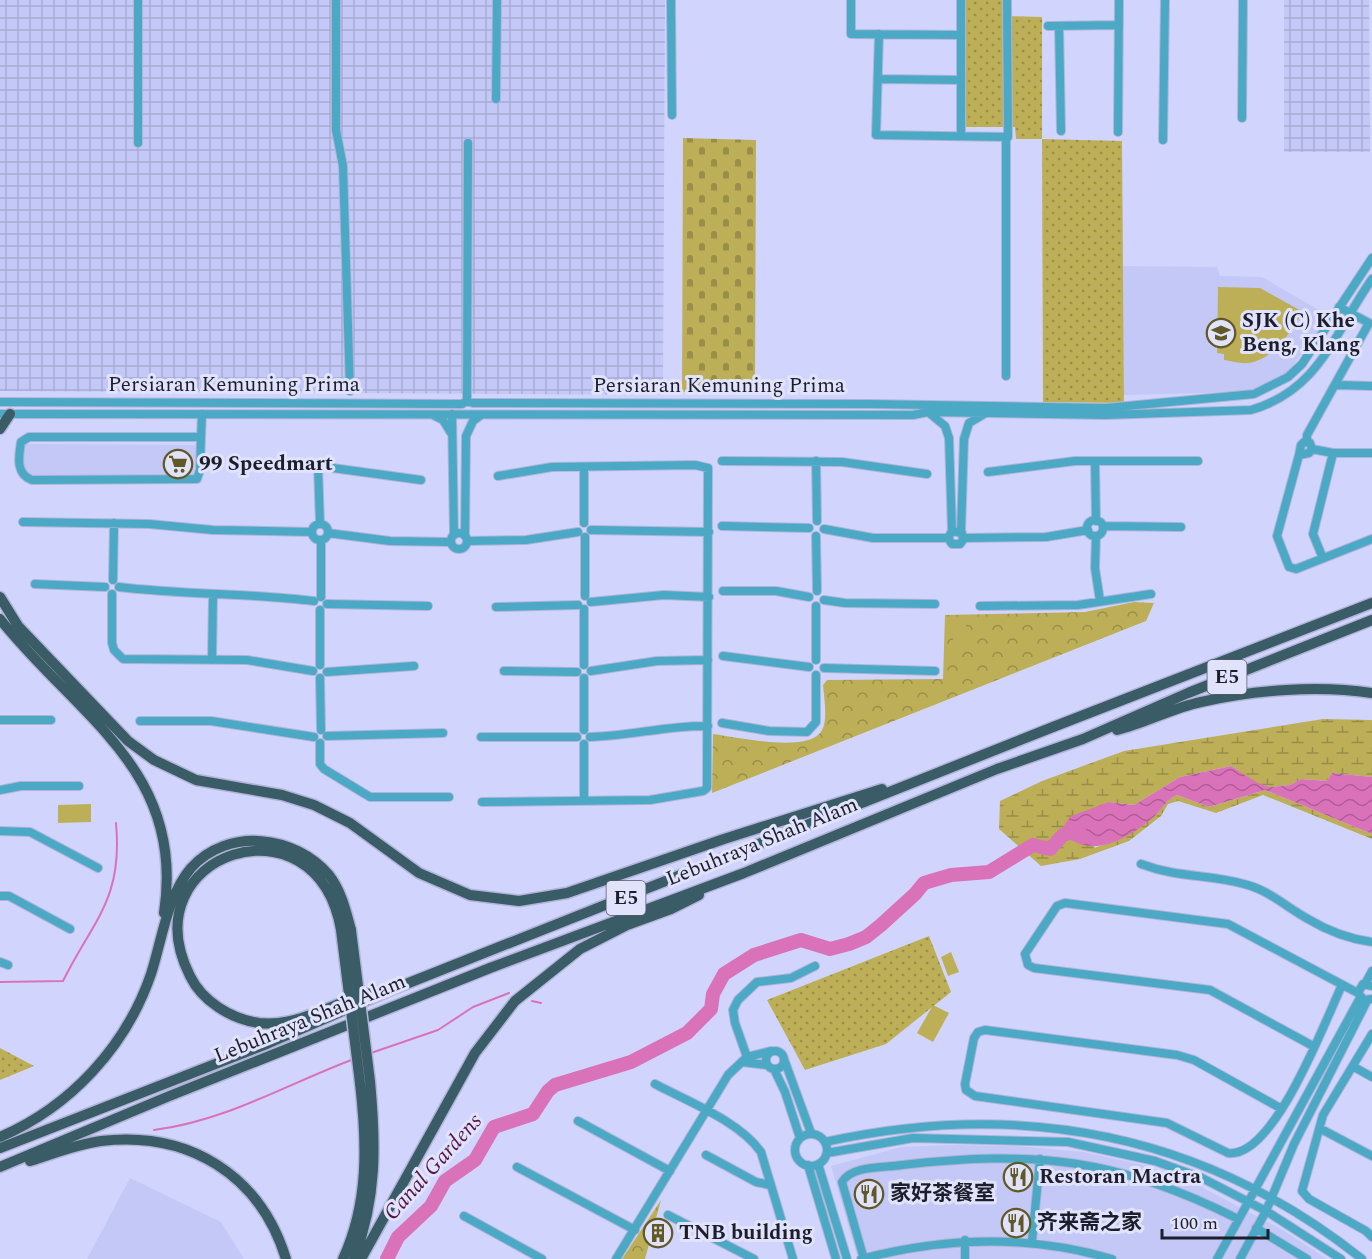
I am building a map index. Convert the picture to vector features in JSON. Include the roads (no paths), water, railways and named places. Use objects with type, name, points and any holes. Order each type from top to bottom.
[{"type":"highway","points":[[0,429],[5,414]]},
{"type":"highway","points":[[0,597],[18,626],[128,741],[154,760],[196,780],[282,795],[314,805],[350,823],[419,873],[438,883],[489,899],[530,900],[567,893],[914,777],[947,771]]},
{"type":"highway","name":"Lebuhraya Shah Alam","points":[[0,1148],[291,1034],[392,990],[1372,603]]},
{"type":"highway","points":[[0,619],[122,750],[145,784],[160,821],[167,857],[168,889],[160,943]]},
{"type":"highway","name":"Lebuhraya Shah Alam","points":[[0,1168],[167,1097],[490,968],[744,873],[997,769],[1083,739],[1188,693],[1372,620]]},
{"type":"highway","points":[[1083,739],[1126,728],[1183,707],[1226,697],[1314,690],[1372,693]]},
{"type":"highway","points":[[0,1137],[28,1125],[48,1112],[100,1064],[143,994],[178,890],[192,868],[220,848],[252,841],[286,845],[319,864],[330,876],[340,893],[375,1150],[373,1188],[363,1236],[354,1259]]},
{"type":"highway","points":[[346,930],[332,897],[310,869],[282,854],[249,850],[220,858],[197,875],[181,907],[178,942],[191,979],[209,1000],[234,1016],[258,1023],[294,1019],[365,993],[392,990]]},
{"type":"highway","points":[[361,1259],[475,1053],[515,1001],[556,965],[600,937],[671,909],[744,873]]},
{"type":"highway","points":[[343,1259],[357,1221],[365,1172],[365,1082]]},
{"type":"highway","points":[[0,1168],[100,1142],[150,1140],[175,1145],[223,1168],[243,1185],[261,1205],[277,1232],[286,1259]]},
{"type":"street","points":[[138,0],[138,143]]},
{"type":"street","points":[[336,0],[336,130],[344,166],[350,391]]},
{"type":"street","points":[[496,99],[498,0]]},
{"type":"street","points":[[671,0],[672,115]]},
{"type":"street","points":[[851,0],[851,34],[961,35]]},
{"type":"street","points":[[961,0],[961,136]]},
{"type":"street","points":[[1006,376],[1007,0]]},
{"type":"street","points":[[1118,132],[1119,0]]},
{"type":"street","points":[[1162,140],[1165,0]]},
{"type":"street","points":[[1242,118],[1243,0]]},
{"type":"street","points":[[1047,26],[1119,25]]},
{"type":"street","points":[[1059,26],[1060,131]]},
{"type":"street","points":[[879,34],[876,135],[1006,136]]},
{"type":"street","points":[[878,79],[961,80]]},
{"type":"street","points":[[468,142],[470,402],[452,414],[452,538],[453,546],[459,549],[464,548],[466,539],[465,436],[477,417],[495,414]]},
{"type":"street","name":"Persiaran Kemuning Prima","points":[[0,402],[870,404],[1106,408],[1161,401],[1245,396],[1272,386],[1288,377],[1302,364],[1372,258]]},
{"type":"street","name":"Persiaran Kemuning Prima","points":[[5,414],[913,415],[928,412],[994,412],[1106,415],[1251,410],[1273,403],[1311,376],[1372,279]]},
{"type":"street","points":[[1339,307],[1371,323],[1307,435],[1307,441],[1312,449],[1333,453],[1372,453]]},
{"type":"street","points":[[1336,386],[1372,386]]},
{"type":"street","points":[[1161,401],[1161,412]]},
{"type":"street","points":[[928,412],[945,426],[949,438],[950,543],[957,545],[962,535],[964,439],[969,423],[977,416],[994,412]]},
{"type":"street","points":[[201,437],[29,437],[21,442],[19,469],[27,478],[42,480],[197,478],[200,470],[202,414]]},
{"type":"street","points":[[426,414],[438,416],[452,435]]},
{"type":"street","points":[[1307,441],[1301,445],[1277,536],[1292,569],[1372,538]]},
{"type":"street","points":[[1299,455],[1310,453],[1312,449]]},
{"type":"street","points":[[1322,556],[1313,534],[1333,453]]},
{"type":"street","points":[[950,460],[963,460]]},
{"type":"street","points":[[722,461],[816,461],[927,474]]},
{"type":"street","points":[[722,526],[809,528],[817,521],[816,461]]},
{"type":"street","points":[[988,472],[1075,461],[1198,461]]},
{"type":"street","points":[[1095,462],[1102,533],[1096,536]]},
{"type":"street","points":[[233,465],[318,466],[421,480]]},
{"type":"street","points":[[318,466],[320,524]]},
{"type":"street","points":[[482,802],[650,800],[706,790],[710,471],[706,466],[552,467],[498,476]]},
{"type":"street","points":[[584,467],[584,523],[591,530],[709,532]]},
{"type":"street","points":[[817,521],[824,529]]},
{"type":"street","points":[[23,522],[114,523],[213,530],[312,532]]},
{"type":"street","points":[[114,523],[113,580],[119,587],[213,595],[326,599],[320,665],[313,671]]},
{"type":"street","points":[[584,523],[579,526],[585,596],[591,602]]},
{"type":"street","points":[[1088,530],[1090,523],[1181,527]]},
{"type":"street","points":[[321,540],[315,538],[312,532],[314,526],[320,524],[326,526],[328,533]]},
{"type":"street","points":[[809,528],[816,536]]},
{"type":"street","points":[[824,529],[873,538],[950,535],[1046,537],[1088,530],[1096,536]]},
{"type":"street","points":[[817,591],[816,536],[824,529]]},
{"type":"street","points":[[328,533],[390,542],[452,538],[460,534],[466,539],[526,540],[591,534],[591,530]]},
{"type":"street","points":[[317,599],[321,540],[328,533]]},
{"type":"street","points":[[1096,536],[1095,568],[1100,601]]},
{"type":"street","points":[[105,587],[113,580]]},
{"type":"street","points":[[35,584],[105,587],[112,594],[114,650],[123,659],[247,660],[313,671],[320,678],[324,733],[320,743],[320,765],[324,769],[370,797],[449,797]]},
{"type":"street","points":[[112,594],[119,587]]},
{"type":"street","points":[[723,591],[776,591],[809,597],[817,591]]},
{"type":"street","points":[[817,591],[822,594],[824,600]]},
{"type":"street","points":[[980,606],[1056,607],[1151,594]]},
{"type":"street","points":[[212,660],[213,595]]},
{"type":"street","points":[[591,602],[664,595],[709,597]]},
{"type":"street","points":[[584,678],[588,677],[579,599],[585,596]]},
{"type":"street","points":[[809,597],[810,603],[816,606]]},
{"type":"street","points":[[816,606],[824,600],[845,603],[935,604]]},
{"type":"street","points":[[496,607],[589,608],[591,602]]},
{"type":"street","points":[[324,607],[428,606]]},
{"type":"street","points":[[816,606],[816,660]]},
{"type":"street","points":[[723,656],[809,667]]},
{"type":"street","points":[[504,671],[578,672],[587,668],[657,660],[708,660]]},
{"type":"street","points":[[809,667],[812,661],[816,660],[821,661],[824,668]]},
{"type":"street","points":[[320,665],[324,666],[327,672]]},
{"type":"street","points":[[320,678],[327,672],[414,666]]},
{"type":"street","points":[[809,667],[816,675]]},
{"type":"street","points":[[824,668],[935,670]]},
{"type":"street","points":[[816,675],[824,668]]},
{"type":"street","points":[[482,737],[577,737],[584,730],[584,678],[578,672]]},
{"type":"street","points":[[722,723],[768,731],[807,732],[816,722],[816,675]]},
{"type":"street","points":[[0,720],[51,720]]},
{"type":"street","points":[[140,721],[211,721],[314,736],[320,743]]},
{"type":"street","points":[[584,800],[584,744],[591,737],[660,731],[687,725],[708,726]]},
{"type":"street","points":[[584,730],[591,737]]},
{"type":"street","points":[[314,736],[315,732],[443,733]]},
{"type":"street","points":[[577,737],[584,744]]},
{"type":"street","points":[[0,790],[21,786],[79,786]]},
{"type":"street","points":[[0,831],[30,832],[98,868]]},
{"type":"street","points":[[1141,864],[1176,875],[1251,886],[1271,895],[1327,929],[1372,942]]},
{"type":"street","points":[[0,896],[9,896],[70,928]]},
{"type":"street","points":[[1313,1046],[1210,990],[1034,968],[1028,964],[1025,954],[1057,906],[1070,904],[1228,924],[1367,998]]},
{"type":"street","points":[[745,1059],[735,1023],[734,1010],[738,1000],[757,982],[791,978],[815,966]]},
{"type":"street","points":[[1367,998],[1360,987],[1369,985],[1372,971]]},
{"type":"street","points":[[1282,1108],[1194,1060],[1177,1055],[985,1030],[978,1032],[971,1046],[965,1084],[969,1094],[1167,1123],[1228,1153],[1235,1154],[1254,1144],[1282,1108],[1305,1070],[1313,1046],[1342,985]]},
{"type":"street","points":[[1243,1183],[1259,1176],[1367,998]]},
{"type":"street","points":[[1240,1259],[1266,1211],[1270,1196],[1278,1183],[1294,1144],[1367,998]]},
{"type":"street","points":[[1372,1034],[1323,1115],[1303,1185],[1305,1196],[1366,1231],[1372,1237]]},
{"type":"street","points":[[771,1051],[765,1059],[800,1138],[795,1152],[799,1160],[808,1165],[818,1164],[827,1153],[913,1138],[1068,1142],[1155,1161],[1202,1178],[1266,1211],[1336,1257]]},
{"type":"street","points":[[616,1259],[728,1075],[745,1059],[771,1051],[779,1052],[784,1059],[811,1133]]},
{"type":"street","points":[[745,1059],[770,1067],[781,1066],[784,1059]]},
{"type":"street","points":[[1354,1067],[1372,1077]]},
{"type":"street","points":[[656,1084],[752,1140],[760,1152],[793,1259]]},
{"type":"street","points":[[578,1121],[670,1171]]},
{"type":"street","points":[[825,1142],[877,1131],[938,1124],[1000,1123],[1057,1129],[1180,1157],[1255,1188],[1291,1208],[1362,1259]]},
{"type":"street","points":[[1321,1128],[1372,1155]]},
{"type":"street","points":[[800,1138],[811,1133],[819,1136],[825,1142],[827,1153]]},
{"type":"street","points":[[706,1155],[756,1182],[770,1185]]},
{"type":"street","points":[[1110,1259],[1032,1241],[965,1240],[913,1246],[862,1259],[842,1182],[849,1174],[866,1170],[961,1158],[1040,1159],[1080,1163],[1147,1178],[1197,1198],[1238,1219]]},
{"type":"street","points":[[1032,1241],[1040,1159]]},
{"type":"street","points":[[818,1164],[847,1259]]},
{"type":"street","points":[[808,1165],[836,1259]]},
{"type":"street","points":[[517,1167],[635,1230]]},
{"type":"street","points":[[1216,1259],[1264,1168]]},
{"type":"street","points":[[1278,1183],[1278,1192],[1291,1208]]},
{"type":"street","points":[[668,1215],[754,1259]]},
{"type":"street","points":[[464,1216],[542,1259]]},
{"type":"street","points":[[1256,1228],[1307,1259]]},
{"type":"street","points":[[965,1240],[965,1259]]},
{"type":"water","points":[[1231,766],[1256,782],[1269,787],[1290,785],[1301,779],[1327,781],[1332,773],[1372,777],[1372,834],[1265,790],[1209,807],[1177,795],[1140,828],[1105,845],[1082,845],[1060,831],[1071,816],[1109,802],[1134,805],[1180,777]]},
{"type":"waterway","points":[[0,982],[63,981],[104,907],[110,890],[117,849],[116,823]]},
{"type":"waterway","name":"Canal Gardens","points":[[387,1259],[398,1237],[431,1206],[445,1181],[475,1160],[494,1127],[533,1114],[548,1091],[555,1085],[631,1062],[687,1033],[711,1009],[713,994],[724,974],[754,955],[801,940],[830,949],[849,944],[866,937],[881,925],[924,883],[951,875],[989,872],[1033,845],[1050,849],[1063,835],[1079,830]]},
{"type":"waterway","points":[[371,1053],[438,1030],[473,1007],[509,993]]},
{"type":"waterway","points":[[532,1001],[541,1003]]},
{"type":"waterway","points":[[154,1130],[206,1119],[354,1059]]},
{"type":"place","name":"SJK (C) Khe Beng, Klang","points":[[1221,333]]},
{"type":"place","name":"99 Speedmart","points":[[178,464]]},
{"type":"place","name":"Restoran Mactra","points":[[1018,1177]]},
{"type":"place","name":"家好茶餐室","points":[[869,1194]]},
{"type":"place","name":"齐来斋之家","points":[[1016,1223]]},
{"type":"place","name":"TNB building","points":[[658,1233]]}]
